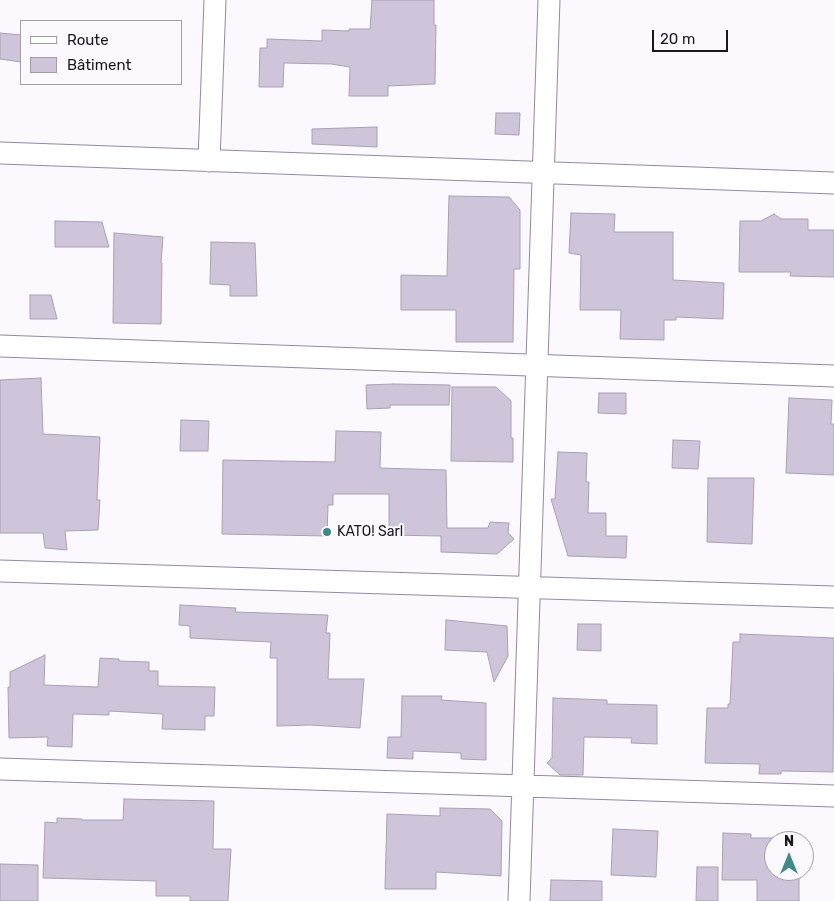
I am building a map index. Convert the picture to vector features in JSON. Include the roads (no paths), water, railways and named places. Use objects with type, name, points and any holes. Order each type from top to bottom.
[{"type":"street","points":[[209,160],[215,0]]},
{"type":"street","points":[[519,901],[549,0]]},
{"type":"street","points":[[0,153],[834,183]]},
{"type":"street","points":[[0,346],[834,376]]},
{"type":"street","points":[[0,570],[834,596]]},
{"type":"street","points":[[0,770],[834,796]]},
{"type":"place","name":"KATO! Sarl","points":[[327,532]]}]
